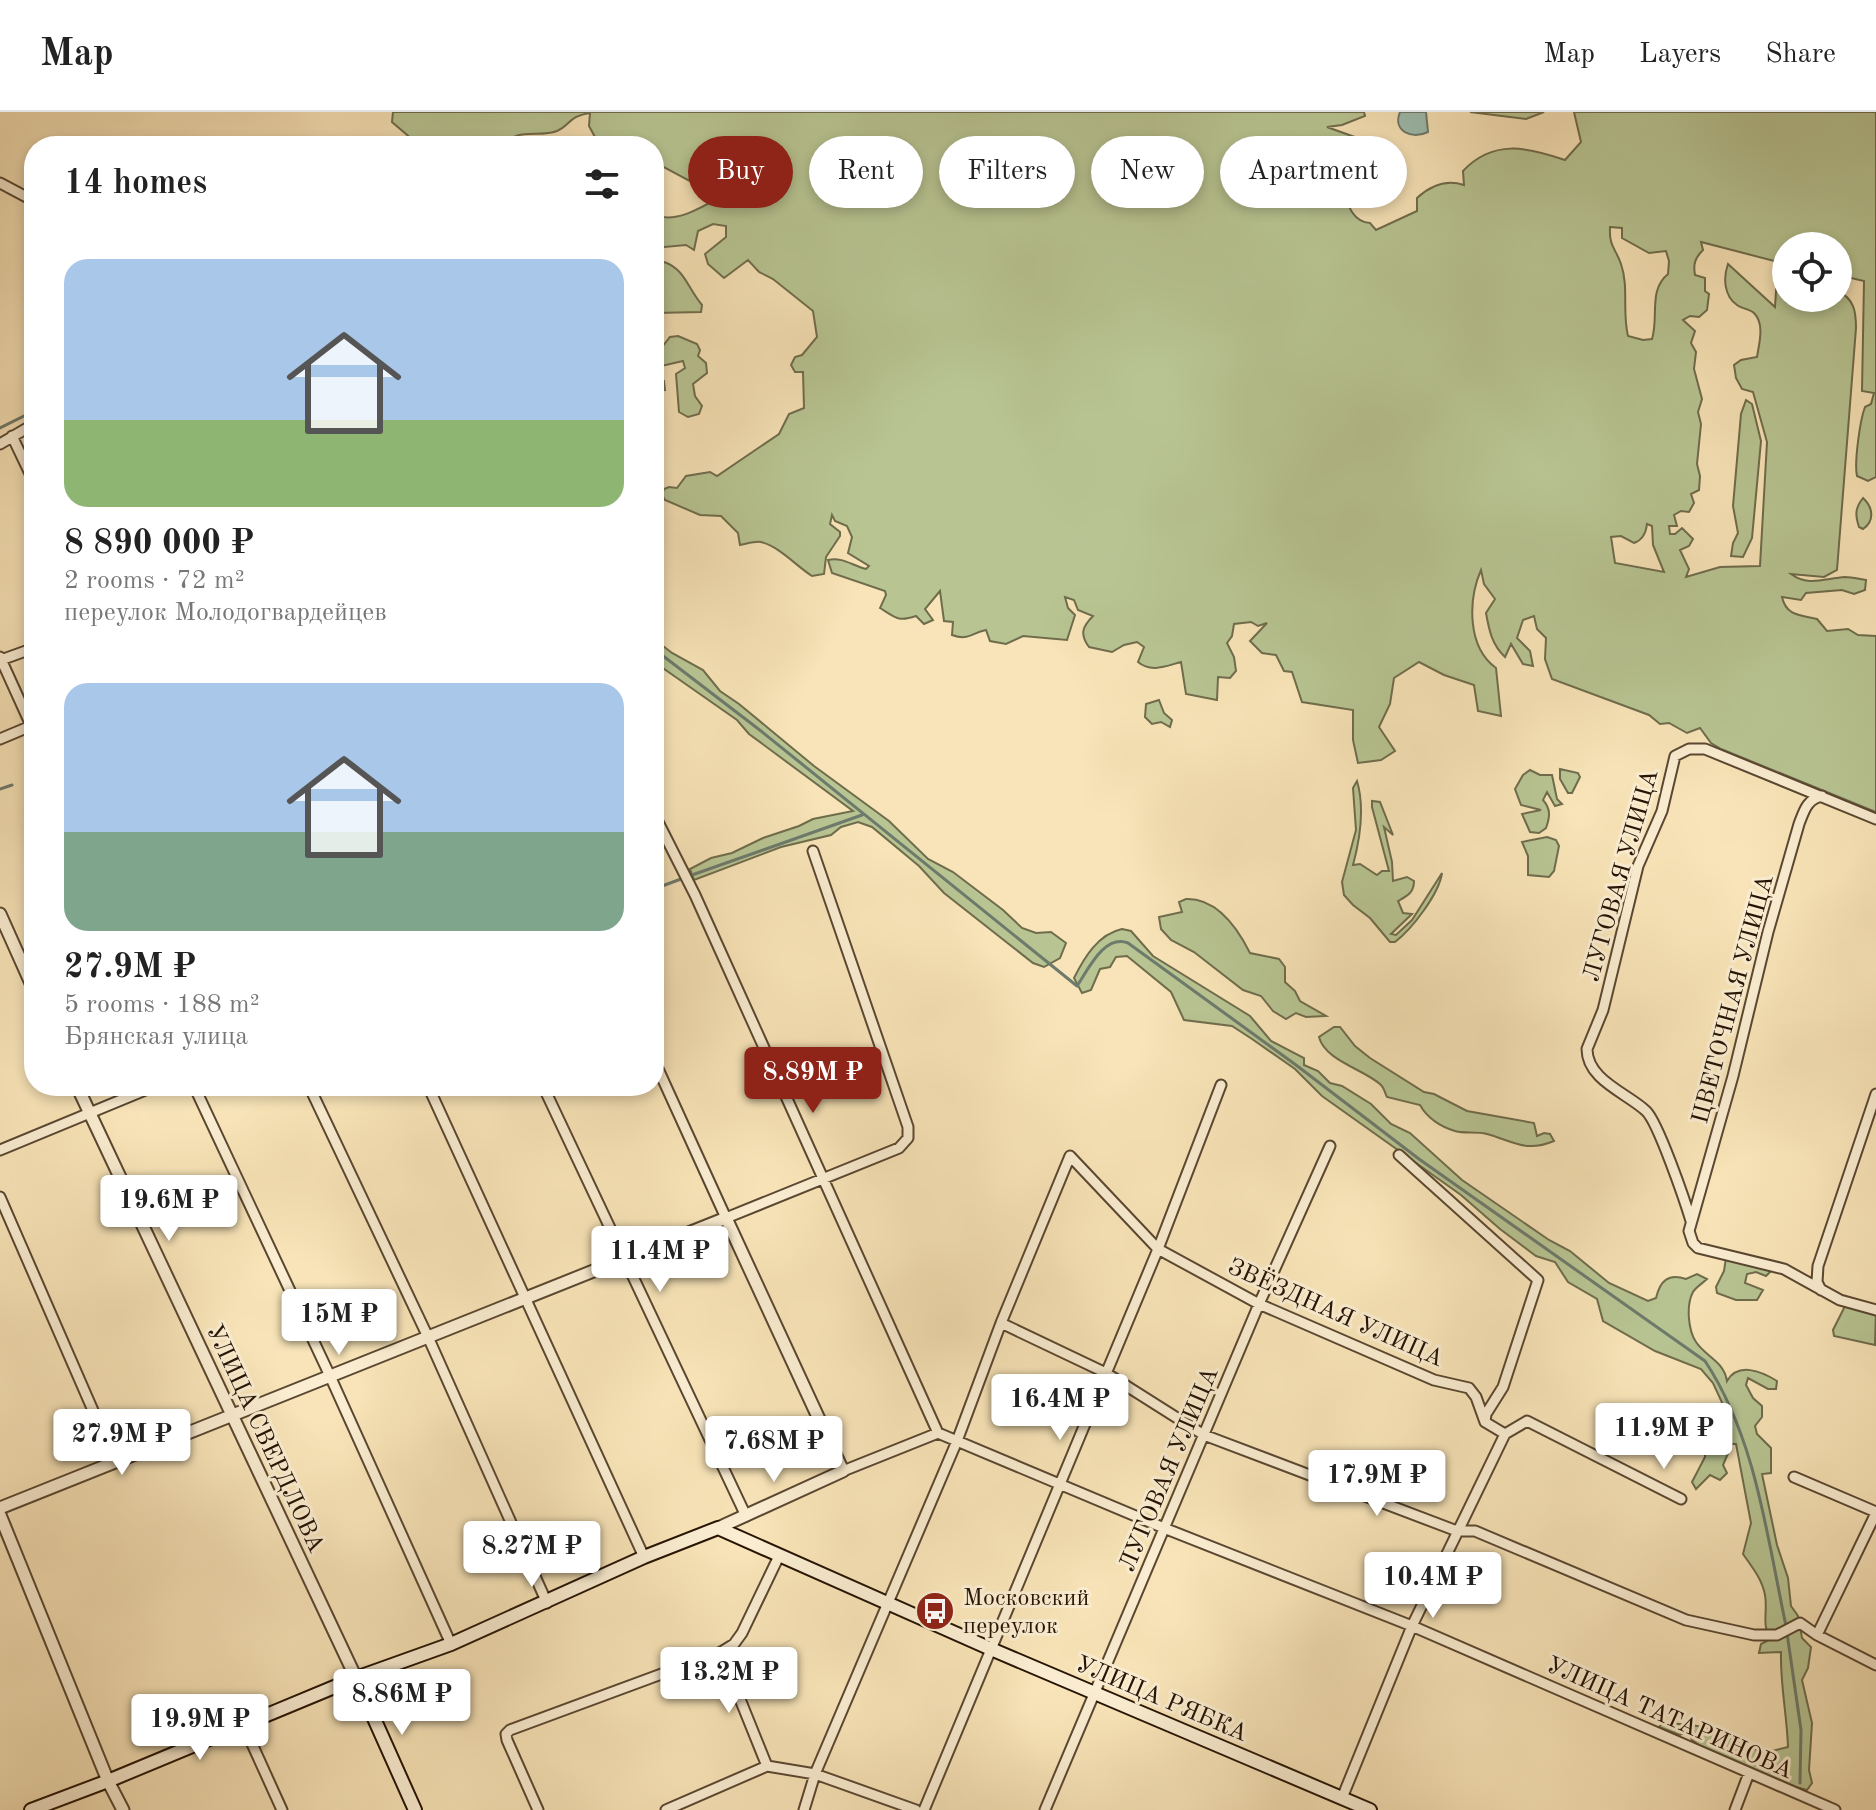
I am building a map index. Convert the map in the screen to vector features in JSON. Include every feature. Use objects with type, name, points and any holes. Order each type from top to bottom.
[{"type":"main road","points":[[31,1810],[356,1678],[451,1644],[644,1557],[718,1528]]},
{"type":"main road","name":"УЛИЦА РЯБКА","points":[[718,1528],[1340,1804],[1370,1810]]},
{"type":"main road","name":"УЛИЦА СВЕРДЛОВА","points":[[356,1678],[415,1810]]},
{"type":"street","points":[[0,183],[24,196]]},
{"type":"street","points":[[0,444],[24,429]]},
{"type":"street","points":[[12,436],[24,461]]},
{"type":"street","points":[[24,651],[1,658],[24,709]]},
{"type":"street","points":[[0,739],[24,732]]},
{"type":"street","name":"ЛУГОВАЯ УЛИЦА","points":[[1821,1290],[1784,1269],[1698,1248],[1693,1243],[1689,1231],[1691,1221],[1654,1120],[1604,1081],[1587,1056],[1587,1049],[1603,1010],[1638,866],[1662,811],[1675,756],[1689,749],[1705,749],[1822,796]]},
{"type":"street","points":[[1822,796],[1876,819]]},
{"type":"street","name":"ЦВЕТОЧНАЯ УЛИЦА","points":[[1691,1221],[1733,1076],[1768,932],[1799,824],[1811,800],[1822,796]]},
{"type":"street","points":[[664,834],[695,895],[938,1433],[843,1471],[718,1528]]},
{"type":"street","points":[[0,1508],[626,1260],[899,1148],[908,1138],[908,1127],[813,851]]},
{"type":"street","points":[[0,914],[24,968]]},
{"type":"street","points":[[664,1082],[843,1471]]},
{"type":"street","points":[[924,1810],[1158,1249],[1221,1085]]},
{"type":"street","points":[[1876,1094],[1818,1266],[1817,1282],[1821,1290],[1840,1300],[1876,1310]]},
{"type":"street","name":"УЛИЦА СВЕРДЛОВА","points":[[81,1096],[356,1678]]},
{"type":"street","points":[[0,1150],[131,1096]]},
{"type":"street","points":[[199,1096],[451,1644]]},
{"type":"street","points":[[314,1096],[428,1337],[547,1603]]},
{"type":"street","points":[[433,1096],[644,1557]]},
{"type":"street","points":[[548,1096],[746,1516]]},
{"type":"street","name":"ЛУГОВАЯ УЛИЦА","points":[[1045,1810],[1259,1304],[1330,1146]]},
{"type":"street","points":[[1399,1155],[1538,1280],[1503,1387],[1486,1414],[1485,1422],[1505,1434]]},
{"type":"street","name":"ЗВЁЗДНАЯ УЛИЦА","points":[[1001,1323],[1070,1156],[1158,1249],[1259,1304],[1434,1380],[1469,1388],[1476,1397],[1485,1422]]},
{"type":"street","points":[[0,1197],[115,1461]]},
{"type":"street","points":[[804,1810],[815,1774],[957,1441],[1001,1323],[1106,1373],[1204,1435],[1457,1531],[1475,1531],[1686,1620],[1754,1635],[1777,1635],[1800,1623],[1876,1665]]},
{"type":"street","points":[[1340,1804],[1412,1626],[1505,1434],[1527,1421],[1681,1499]]},
{"type":"street","name":"УЛИЦА ТАТАРИНОВА","points":[[938,1433],[1164,1528],[1412,1626],[1835,1810]]},
{"type":"street","points":[[1794,1477],[1876,1513],[1817,1635]]},
{"type":"street","points":[[0,1515],[108,1781],[123,1810]]},
{"type":"street","points":[[538,1810],[506,1734],[721,1652],[734,1644],[779,1556]]},
{"type":"street","points":[[721,1652],[767,1766]]},
{"type":"street","points":[[243,1724],[282,1810]]},
{"type":"street","points":[[666,1810],[767,1766],[815,1774],[916,1810]]},
{"type":"street","points":[[1735,1810],[1749,1773]]},
{"type":"green space","points":[[393,112],[1364,112],[1365,116],[1327,127],[1352,136],[1220,136],[1220,208],[1350,208],[1358,219],[1370,223],[1376,230],[1417,211],[1417,198],[1433,187],[1445,183],[1464,185],[1463,171],[1486,154],[1498,150],[1524,149],[1565,160],[1581,142],[1574,112],[1876,112],[1876,477],[1868,481],[1857,476],[1856,470],[1863,413],[1865,407],[1871,404],[1874,393],[1862,391],[1864,281],[1852,278],[1852,232],[1772,232],[1772,260],[1701,242],[1703,250],[1695,261],[1694,271],[1695,275],[1705,278],[1705,291],[1709,294],[1707,310],[1699,317],[1690,316],[1683,320],[1695,331],[1691,343],[1696,352],[1694,369],[1702,399],[1698,412],[1701,424],[1697,464],[1699,490],[1691,494],[1694,503],[1689,512],[1681,511],[1674,515],[1677,526],[1669,526],[1670,534],[1682,528],[1693,539],[1689,546],[1680,550],[1689,569],[1686,577],[1720,567],[1760,566],[1767,442],[1753,392],[1742,389],[1734,365],[1741,360],[1757,357],[1760,328],[1754,313],[1729,297],[1725,281],[1728,264],[1772,304],[1772,312],[1852,312],[1852,304],[1856,328],[1837,570],[1824,577],[1791,574],[1811,581],[1845,577],[1866,580],[1865,590],[1854,594],[1842,590],[1806,593],[1801,600],[1782,597],[1787,608],[1817,619],[1827,631],[1848,629],[1858,635],[1876,636],[1876,812],[1721,749],[1711,743],[1700,728],[1687,733],[1669,723],[1660,724],[1649,715],[1552,679],[1545,659],[1546,638],[1537,629],[1534,616],[1523,620],[1517,638],[1530,651],[1533,666],[1523,664],[1511,644],[1505,657],[1490,631],[1486,613],[1495,599],[1484,584],[1481,570],[1474,595],[1473,622],[1480,648],[1496,668],[1501,716],[1478,711],[1474,685],[1419,662],[1394,678],[1390,704],[1379,727],[1395,751],[1381,760],[1358,763],[1353,740],[1353,710],[1302,702],[1292,672],[1284,671],[1276,655],[1262,653],[1250,641],[1267,623],[1258,626],[1251,622],[1234,624],[1227,643],[1236,671],[1230,678],[1218,677],[1217,700],[1186,694],[1181,662],[1153,668],[1138,662],[1144,647],[1137,642],[1112,652],[1089,647],[1084,630],[1093,616],[1078,610],[1074,600],[1065,597],[1068,608],[1075,615],[1067,640],[1023,636],[1006,644],[990,641],[986,630],[957,637],[952,635],[953,622],[944,621],[940,591],[925,609],[933,620],[924,624],[916,616],[905,619],[894,617],[880,608],[885,591],[832,573],[828,560],[843,560],[866,569],[869,566],[848,553],[852,537],[847,526],[835,521],[832,515],[830,524],[840,532],[840,536],[826,557],[824,574],[812,576],[768,544],[740,545],[738,533],[721,516],[700,515],[665,500],[664,489],[677,488],[686,476],[710,472],[717,476],[779,434],[789,414],[804,408],[803,372],[795,372],[791,365],[795,357],[802,355],[817,337],[813,311],[773,279],[759,272],[748,260],[724,278],[708,264],[705,254],[726,237],[726,226],[713,224],[698,231],[694,250],[686,245],[664,247],[664,217],[679,216],[701,208],[793,208],[793,136],[688,136],[688,180],[664,167],[664,136],[594,136],[589,126],[590,113],[573,119],[557,131],[518,136],[408,136],[392,122]],"holes":[[[1610,227],[1622,228],[1622,238],[1649,253],[1666,251],[1669,261],[1668,274],[1656,296],[1652,339],[1628,336],[1623,273],[1611,243]],[[1647,524],[1652,526],[1653,545],[1664,572],[1615,563],[1611,537],[1621,536],[1634,543],[1644,536]]]},
{"type":"green space","points":[[1470,112],[1544,112],[1526,119]]},
{"type":"green space","points":[[664,262],[682,274],[702,305],[701,312],[664,313]]},
{"type":"green space","points":[[678,336],[697,344],[700,350],[698,356],[706,363],[707,373],[693,384],[695,396],[702,406],[699,414],[688,417],[679,412],[676,374],[685,368],[683,361],[664,365],[664,344],[670,337]]},
{"type":"green space","points":[[1746,400],[1752,404],[1761,441],[1752,538],[1743,557],[1731,556],[1738,533],[1733,506],[1741,414]]},
{"type":"green space","points":[[1863,498],[1871,514],[1863,529],[1859,527],[1856,515]]},
{"type":"green space","points":[[664,647],[703,670],[720,691],[889,821],[928,859],[953,872],[1022,928],[1036,933],[1051,932],[1066,943],[1060,958],[1044,967],[1033,963],[944,893],[919,866],[872,827],[858,822],[841,827],[831,835],[781,847],[694,880],[690,869],[711,858],[732,853],[813,819],[853,811],[749,734],[737,720],[664,669]]},
{"type":"green space","points":[[1159,700],[1164,713],[1172,720],[1170,727],[1161,722],[1152,724],[1145,717],[1146,704]]},
{"type":"green space","points":[[1560,769],[1578,773],[1580,777],[1572,793],[1568,793],[1560,779]]},
{"type":"green space","points":[[1530,770],[1540,775],[1552,775],[1557,799],[1562,804],[1555,806],[1547,792],[1543,800],[1549,810],[1548,820],[1546,828],[1539,833],[1530,832],[1522,814],[1541,810],[1521,805],[1515,789]]},
{"type":"green space","points":[[1357,781],[1361,823],[1353,865],[1360,864],[1377,875],[1389,871],[1372,807],[1372,801],[1380,802],[1393,835],[1384,827],[1393,881],[1407,877],[1414,881],[1407,896],[1398,901],[1403,913],[1412,914],[1391,934],[1396,935],[1412,920],[1442,873],[1436,891],[1424,910],[1395,942],[1390,942],[1370,918],[1344,895],[1342,882],[1356,830],[1353,788]]},
{"type":"green space","points":[[1547,837],[1556,840],[1559,846],[1554,871],[1549,877],[1528,875],[1528,856],[1522,842]]},
{"type":"green space","points":[[1197,900],[1217,909],[1233,925],[1250,953],[1279,959],[1285,967],[1285,982],[1300,1001],[1326,1016],[1306,1017],[1296,1013],[1286,1019],[1273,1011],[1261,996],[1243,990],[1194,952],[1171,940],[1161,929],[1159,917],[1182,912],[1179,902]]},
{"type":"green space","points":[[1122,929],[1131,931],[1153,956],[1250,1016],[1271,1041],[1304,1058],[1304,1065],[1318,1071],[1330,1083],[1342,1086],[1371,1104],[1391,1124],[1410,1133],[1462,1180],[1570,1251],[1609,1283],[1648,1301],[1656,1298],[1660,1287],[1670,1278],[1686,1279],[1697,1274],[1707,1279],[1694,1290],[1689,1304],[1690,1324],[1696,1342],[1719,1364],[1727,1381],[1737,1372],[1750,1370],[1777,1381],[1776,1389],[1768,1389],[1748,1378],[1746,1385],[1762,1406],[1762,1417],[1755,1426],[1757,1434],[1771,1448],[1771,1473],[1762,1474],[1777,1545],[1788,1578],[1791,1606],[1798,1616],[1802,1638],[1811,1647],[1808,1668],[1802,1680],[1812,1723],[1809,1770],[1812,1783],[1807,1790],[1699,1745],[1692,1740],[1688,1731],[1680,1735],[1659,1727],[1663,1723],[1711,1729],[1737,1740],[1746,1739],[1760,1754],[1788,1747],[1781,1652],[1759,1653],[1761,1644],[1771,1639],[1766,1629],[1764,1589],[1743,1554],[1751,1523],[1736,1444],[1732,1444],[1723,1465],[1727,1473],[1720,1480],[1710,1475],[1696,1489],[1692,1482],[1705,1457],[1705,1444],[1709,1438],[1726,1434],[1731,1422],[1713,1383],[1701,1369],[1655,1351],[1603,1321],[1597,1299],[1568,1282],[1555,1262],[1536,1256],[1461,1195],[1322,1096],[1295,1069],[1252,1039],[1232,1026],[1184,1020],[1171,992],[1127,956],[1116,957],[1110,967],[1100,969],[1091,990],[1082,993],[1074,978],[1082,963],[1099,941]]},
{"type":"green space","points":[[1334,1027],[1340,1027],[1355,1046],[1370,1058],[1424,1092],[1467,1111],[1534,1123],[1537,1136],[1550,1134],[1554,1141],[1527,1146],[1487,1134],[1459,1132],[1430,1118],[1420,1105],[1387,1097],[1382,1086],[1329,1053],[1319,1037]]},
{"type":"green space","points":[[1726,1258],[1773,1269],[1766,1276],[1756,1272],[1747,1274],[1745,1283],[1763,1290],[1757,1300],[1736,1300],[1717,1293],[1716,1287]]},
{"type":"green space","points":[[1845,1306],[1876,1308],[1875,1345],[1834,1336],[1833,1330]]},
{"type":"shaded area","points":[[1400,112],[1426,112],[1428,132],[1416,135],[1405,132],[1399,124]]},
{"type":"waterway","points":[[0,428],[24,416]]},
{"type":"waterway","points":[[664,657],[1077,986],[1104,948],[1119,942],[1128,943],[1419,1159],[1705,1361],[1722,1391],[1748,1455],[1786,1626]]},
{"type":"waterway","points":[[0,789],[12,785]]},
{"type":"waterway","points":[[692,875],[862,815]]},
{"type":"waterway","points":[[664,885],[681,879]]},
{"type":"waterway","points":[[1787,1633],[1801,1730],[1800,1783]]},
{"type":"place","name":"Московский переулок","points":[[935,1611]]}]
